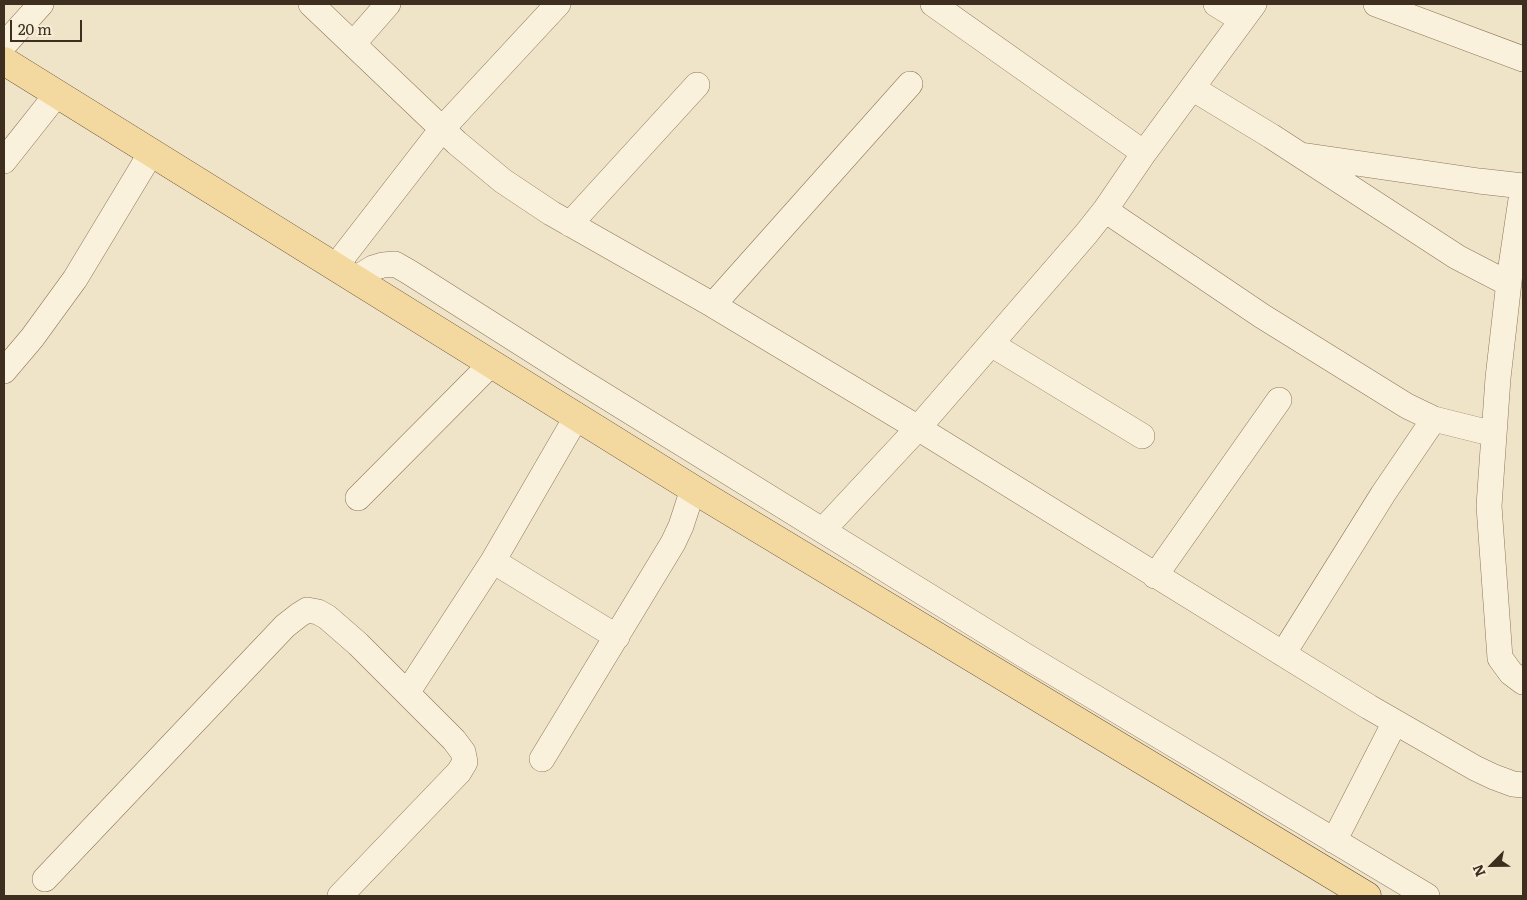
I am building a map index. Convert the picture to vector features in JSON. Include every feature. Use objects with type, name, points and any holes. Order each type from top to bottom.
[{"type":"main road","points":[[4,61],[697,492],[1367,896]]},
{"type":"street","points":[[4,45],[41,4]]},
{"type":"street","points":[[311,4],[442,129],[503,181],[551,213],[713,305],[918,428],[1155,576],[1395,722],[1475,768],[1507,781],[1523,785],[1523,777]]},
{"type":"street","points":[[353,44],[388,4]]},
{"type":"street","points":[[345,273],[442,129],[558,4]]},
{"type":"street","points":[[933,4],[1144,153]]},
{"type":"street","points":[[823,530],[918,428],[1105,210],[1144,153],[1248,12],[1216,4]]},
{"type":"street","points":[[1376,4],[1523,59]]},
{"type":"street","points":[[713,305],[910,84]]},
{"type":"street","points":[[570,224],[696,85]]},
{"type":"street","points":[[1192,88],[1271,136],[1458,257],[1509,284]]},
{"type":"street","points":[[4,161],[57,94]]},
{"type":"street","points":[[4,371],[32,338],[75,279],[151,154]]},
{"type":"street","points":[[1300,155],[1523,186],[1498,378],[1489,506],[1500,658],[1511,674],[1523,682]]},
{"type":"street","points":[[1105,210],[1262,316],[1407,406],[1434,419],[1494,434]]},
{"type":"street","points":[[345,273],[395,264],[410,272],[576,378],[1024,655],[1426,896]]},
{"type":"street","points":[[991,344],[1142,436]]},
{"type":"street","points":[[358,498],[492,363]]},
{"type":"street","points":[[1155,576],[1279,400]]},
{"type":"street","points":[[407,693],[493,561],[577,416]]},
{"type":"street","points":[[1283,654],[1383,494],[1434,419]]},
{"type":"street","points":[[542,759],[673,543],[697,492]]},
{"type":"street","points":[[493,561],[617,638]]},
{"type":"street","points":[[45,879],[285,626],[298,615],[308,610],[318,612],[327,617],[358,644],[454,740],[462,752],[465,762],[459,772],[340,896]]},
{"type":"street","points":[[1334,841],[1395,722]]}]
